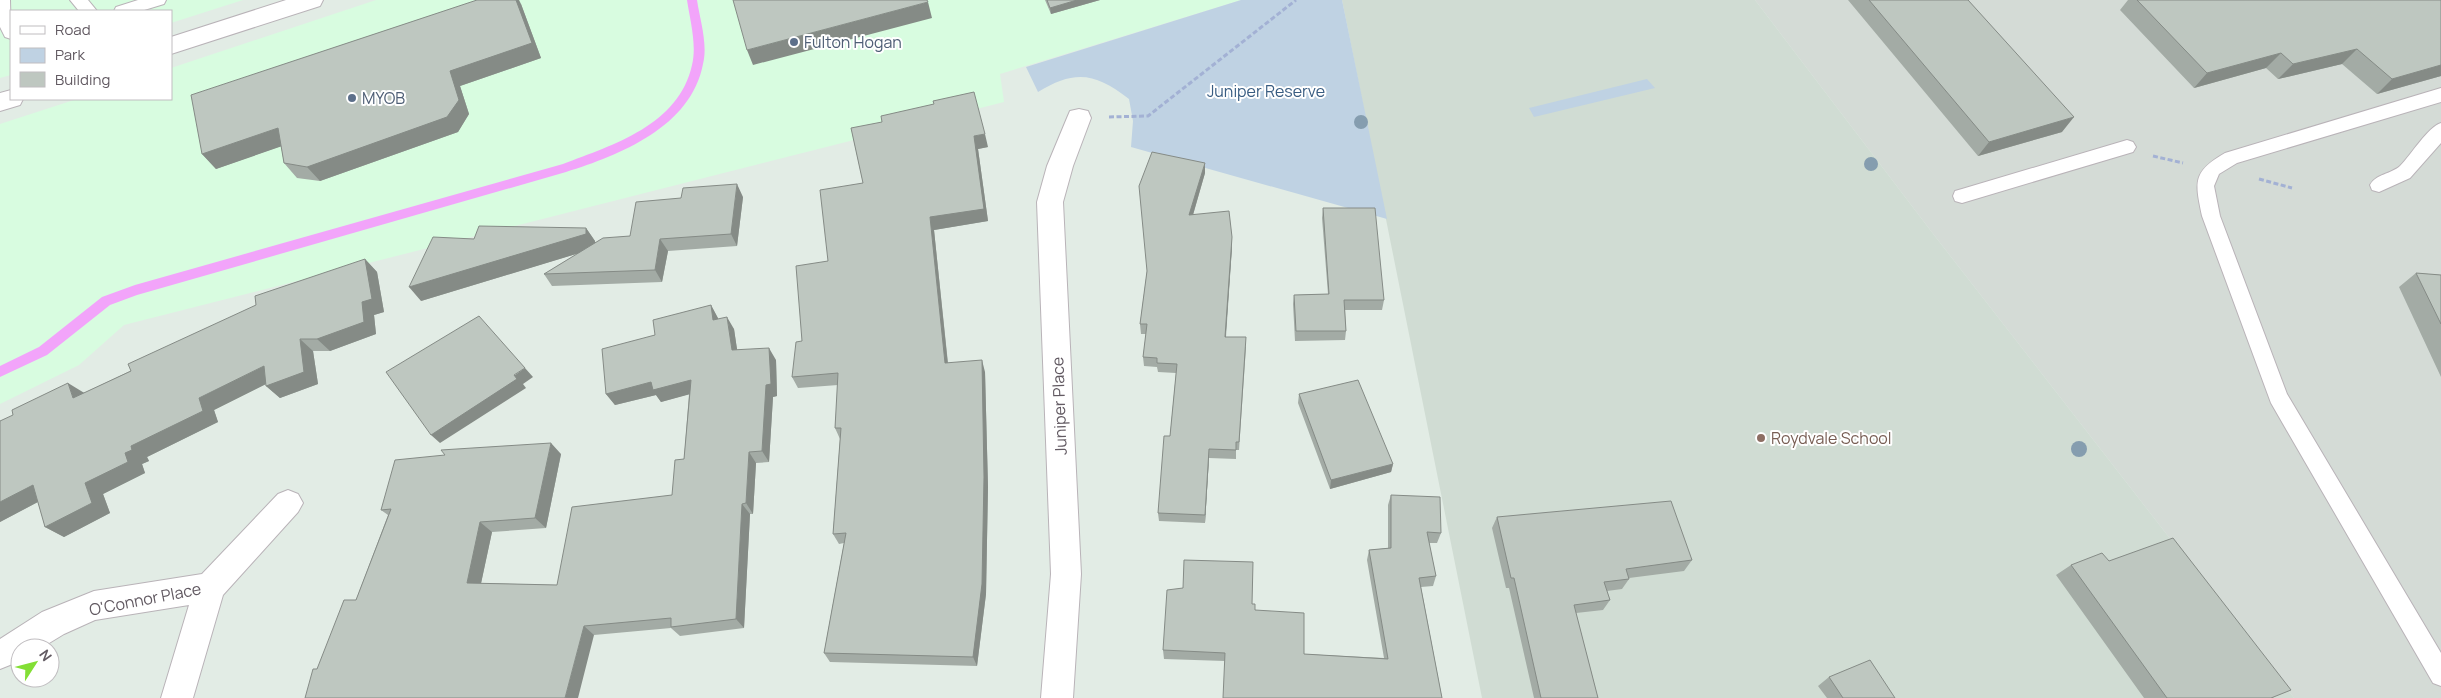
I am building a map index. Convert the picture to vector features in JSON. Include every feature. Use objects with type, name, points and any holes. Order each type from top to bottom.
[{"type":"street","points":[[172,46],[312,0]]},
{"type":"street","name":"Juniper Place","points":[[1058,698],[1066,574],[1050,202],[1060,166],[1079,118]]},
{"type":"street","name":"O'Connor Place","points":[[177,698],[210,587],[288,503]]},
{"type":"street","name":"O'Connor Place","points":[[0,654],[12,649],[53,623],[94,606],[210,587]]},
{"type":"lane","points":[[2,0],[1,9],[10,31]]},
{"type":"lane","points":[[78,0],[87,10]]},
{"type":"lane","points":[[125,10],[158,0]]},
{"type":"lane","points":[[2441,121],[2433,98],[2231,158],[2212,169],[2205,186],[2211,216],[2278,397],[2441,675]]},
{"type":"lane","points":[[2379,185],[2404,173],[2422,155],[2441,130]]},
{"type":"lane","points":[[1962,196],[2127,147]]},
{"type":"path","points":[[1079,118],[1148,116],[1296,0]]},
{"type":"path","points":[[2127,147],[2142,154],[2187,164]]},
{"type":"path","points":[[2255,178],[2292,188]]},
{"type":"shaded area","points":[[0,0],[243,0],[172,23],[172,10],[10,10],[10,75],[0,78]]},
{"type":"shaded area","points":[[376,0],[1241,0],[1000,74],[1004,102],[124,325],[79,365],[0,404],[0,124],[74,100],[172,100],[172,68]]},
{"type":"shaded area","name":"Roydvale School","points":[[1342,0],[1755,0],[1934,235],[2294,698],[1482,698]]},
{"type":"shaded area","points":[[1755,0],[2441,0],[2441,698],[2294,698],[1934,235]]},
{"type":"green space","name":"Juniper Reserve","points":[[1241,0],[1342,0],[1387,219],[1131,147],[1133,121],[1129,99],[1106,84],[1085,77],[1063,80],[1038,92],[1026,67]]},
{"type":"green space","points":[[1647,79],[1655,88],[1534,117],[1529,108]]},
{"type":"building","name":"MYOB","points":[[477,0],[516,0],[532,43],[450,71],[459,100],[447,117],[307,167],[284,163],[278,128],[202,154],[191,95]]},
{"type":"building","name":"Fulton Hogan","points":[[733,0],[927,0],[928,2],[747,50]]},
{"type":"building","points":[[1047,0],[1077,0],[1050,8]]},
{"type":"building","points":[[1869,0],[1968,0],[2074,117],[1989,142]]},
{"type":"building","points":[[2137,0],[2441,0],[2441,65],[2392,79],[2357,49],[2293,64],[2281,53],[2207,73]]},
{"type":"building","points":[[974,92],[985,134],[974,136],[984,209],[930,217],[945,363],[982,360],[984,477],[982,584],[973,657],[824,653],[846,533],[833,534],[841,428],[835,428],[838,373],[792,377],[796,342],[802,341],[796,266],[828,261],[820,190],[863,183],[851,128],[882,122],[881,116],[934,104],[933,101]]},
{"type":"building","points":[[1152,152],[1205,163],[1189,215],[1229,211],[1232,237],[1225,337],[1246,337],[1239,442],[1236,442],[1236,450],[1209,449],[1205,515],[1158,513],[1164,436],[1170,436],[1177,364],[1157,363],[1157,358],[1143,357],[1147,324],[1140,324],[1147,271],[1139,186]]},
{"type":"building","points":[[737,184],[731,234],[660,239],[655,270],[544,274],[603,238],[630,236],[636,202],[681,198],[683,188]]},
{"type":"building","points":[[1323,208],[1375,208],[1384,300],[1344,300],[1346,331],[1296,331],[1294,295],[1329,294]]},
{"type":"building","points":[[479,226],[586,228],[586,234],[409,287],[433,237],[474,239]]},
{"type":"building","points":[[365,259],[372,299],[362,302],[364,322],[317,339],[300,339],[304,372],[266,386],[264,366],[199,398],[203,411],[131,446],[132,450],[125,453],[128,462],[85,483],[92,503],[45,527],[33,485],[0,502],[0,421],[13,415],[12,410],[68,383],[73,398],[131,371],[128,364],[256,305],[255,296]]},
{"type":"building","points":[[2416,273],[2441,275],[2441,324]]},
{"type":"building","points":[[711,305],[713,320],[727,317],[732,350],[769,348],[771,384],[766,385],[762,451],[749,452],[746,503],[742,504],[736,619],[671,627],[671,618],[584,626],[565,698],[305,698],[313,669],[317,669],[344,600],[356,600],[391,509],[381,510],[395,460],[445,455],[441,450],[551,443],[535,518],[480,522],[467,583],[557,585],[572,507],[672,495],[675,460],[684,459],[691,380],[653,390],[651,382],[606,394],[602,349],[655,335],[653,320]]},
{"type":"building","points":[[479,316],[525,368],[514,375],[517,379],[431,435],[386,372]]},
{"type":"building","points":[[1358,380],[1393,464],[1331,480],[1299,394]]},
{"type":"building","points":[[1391,495],[1440,497],[1441,533],[1427,532],[1436,576],[1419,578],[1442,698],[1223,698],[1225,653],[1163,650],[1167,590],[1183,588],[1184,560],[1253,562],[1252,604],[1255,604],[1255,610],[1304,613],[1304,654],[1388,659],[1369,550],[1391,548]]},
{"type":"building","points":[[1671,501],[1692,560],[1626,569],[1629,579],[1604,582],[1610,600],[1574,605],[1598,698],[1541,698],[1514,578],[1511,578],[1497,517]]},
{"type":"building","points":[[2173,538],[2291,690],[2271,698],[2167,698],[2071,565],[2102,553],[2109,561]]},
{"type":"building","points":[[1870,660],[1895,698],[1843,698],[1829,677]]},
{"type":"waterway","points":[[0,372],[43,351],[106,301],[135,290],[566,168],[627,143],[664,120],[679,105],[691,87],[699,59],[692,0]]},
{"type":"place","name":"Fulton Hogan","points":[[794,42]]},
{"type":"place","name":"MYOB","points":[[352,98]]},
{"type":"place","name":"Roydvale School","points":[[1761,438]]}]
